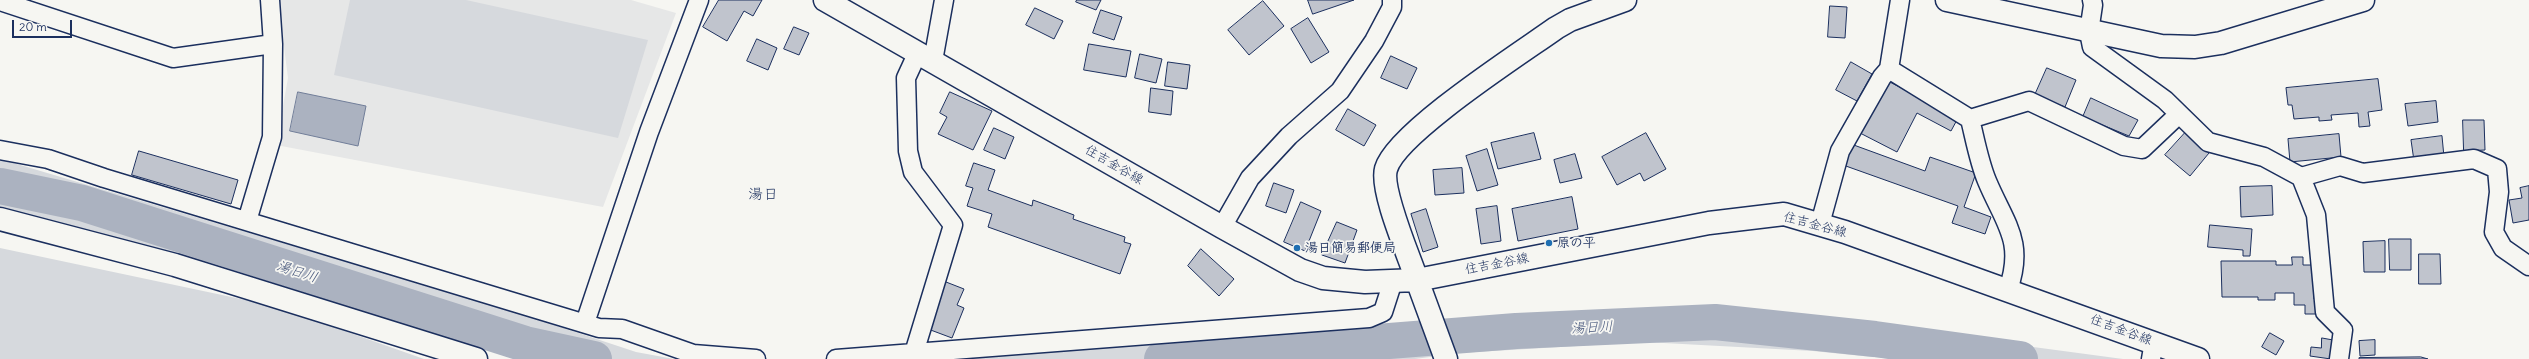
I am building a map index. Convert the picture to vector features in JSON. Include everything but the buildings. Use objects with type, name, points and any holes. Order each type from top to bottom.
[{"type":"main road","name":"住吉金谷線","points":[[825,0],[1222,227],[1300,270],[1323,278],[1365,282],[1417,280],[1709,223],[1756,216],[1784,214],[1820,224],[2008,290],[2153,351],[2198,359]]},
{"type":"main road","points":[[1445,357],[1385,186],[1386,169],[1394,153],[1429,119],[1556,28],[1570,20],[1625,0]]},
{"type":"main road","points":[[1947,0],[2089,32],[2161,46],[2195,47],[2220,42],[2363,0]]},
{"type":"main road","points":[[0,219],[175,265],[476,359]]},
{"type":"street","points":[[0,0],[173,58],[273,44]]},
{"type":"street","points":[[247,221],[272,137],[273,44],[270,0]]},
{"type":"street","points":[[585,323],[649,132],[699,0]]},
{"type":"street","points":[[914,353],[954,225],[913,172],[908,151],[906,78],[925,57],[944,0]]},
{"type":"street","points":[[1222,227],[1250,178],[1289,136],[1340,91],[1374,41],[1392,7],[1392,0]]},
{"type":"street","points":[[1820,224],[1840,151],[1882,77],[1889,69],[1900,0]]},
{"type":"street","points":[[2092,0],[2093,5],[2089,32],[2092,47],[2165,100],[2208,142],[2264,157],[2300,177],[2316,215],[2325,312],[2343,330],[2340,359]]},
{"type":"street","points":[[1889,69],[1970,119],[1987,180],[2013,237],[2016,269],[2008,290]]},
{"type":"street","points":[[1970,119],[2029,101],[2124,146],[2142,149],[2179,114]]},
{"type":"street","points":[[0,150],[48,159],[599,328],[622,328],[693,354],[756,359]]},
{"type":"street","points":[[2300,177],[2340,166],[2363,173],[2474,159],[2497,169],[2499,192],[2494,232],[2503,248],[2529,266]]},
{"type":"street","points":[[836,359],[1369,318],[1384,312],[1393,281]]},
{"type":"shaded area","points":[[278,0],[631,0],[676,13],[603,207],[276,145],[288,78]]},
{"type":"shaded area","points":[[350,0],[466,0],[648,40],[618,138],[334,75]]},
{"type":"shaded area","points":[[298,92],[366,106],[358,146],[290,131]]},
{"type":"shaded area","points":[[0,159],[506,309],[636,352],[674,359],[522,359],[249,272],[0,213]]},
{"type":"shaded area","points":[[0,248],[274,306],[424,359],[0,359]]},
{"type":"shaded area","points":[[1707,308],[1854,323],[2123,359],[1892,359],[1813,351],[1645,342],[1459,353],[1415,359],[906,359],[1033,347],[1212,340],[1384,327],[1479,325],[1567,314]]},
{"type":"waterway","name":"湯日川","points":[[0,186],[82,203],[525,344],[594,359]]},
{"type":"waterway","name":"湯日川","points":[[1162,359],[1516,331],[1715,322],[1875,339],[2020,359]]},
{"type":"place","name":"原の平","points":[[1549,243]]},
{"type":"place","name":"湯日簡易郵便局","points":[[1297,248]]},
{"type":"district","name":"湯日","points":[[763,195]]}]
